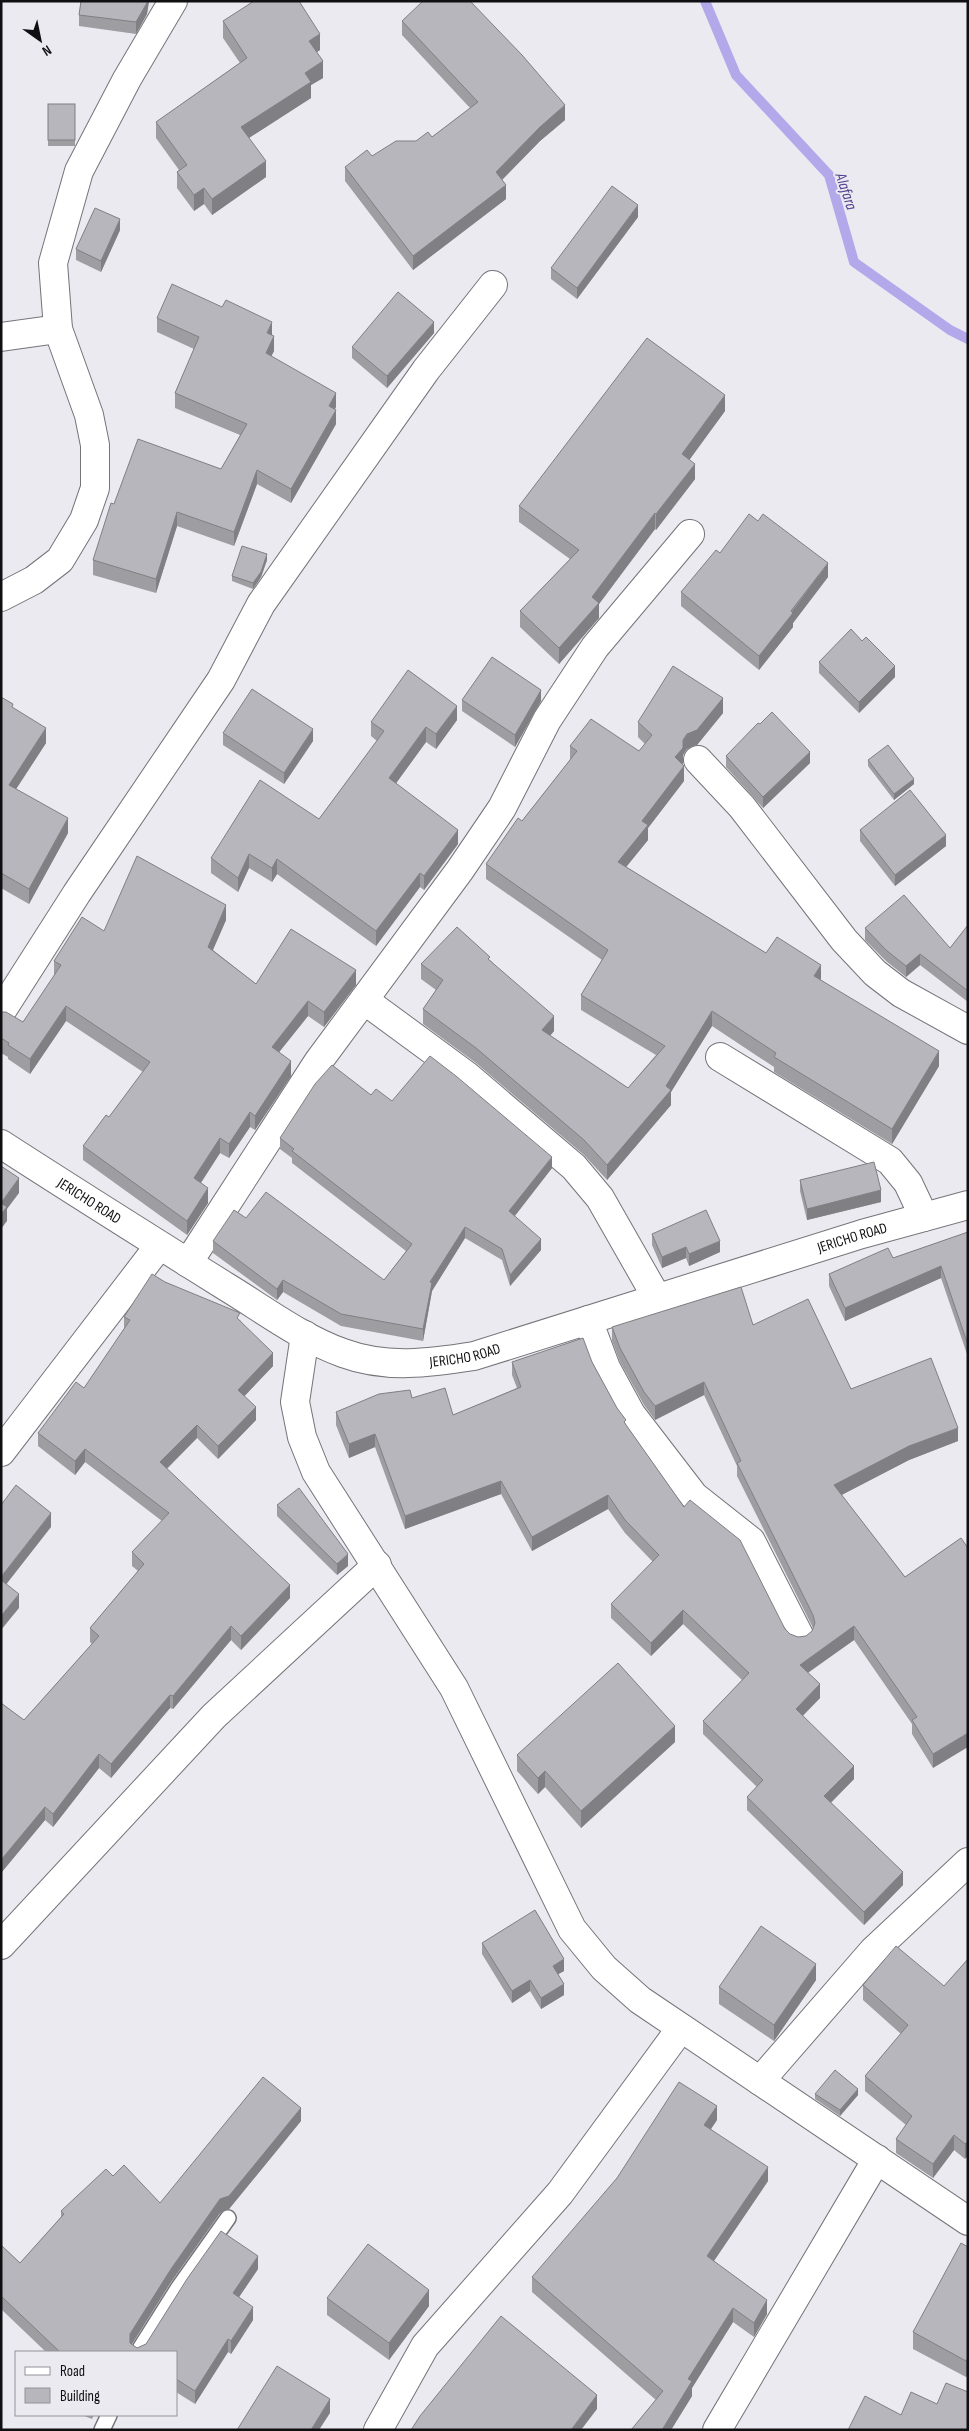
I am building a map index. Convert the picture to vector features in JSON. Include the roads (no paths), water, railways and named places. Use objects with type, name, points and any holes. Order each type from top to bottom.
[{"type":"street","points":[[1,597],[34,580],[60,560],[84,520],[95,488],[95,445],[89,415],[58,329],[53,263],[79,171],[127,80],[173,1]]},
{"type":"street","points":[[1,1012],[77,893],[221,680],[261,604],[426,370],[493,285]]},
{"type":"street","points":[[1,337],[58,329]]},
{"type":"street","points":[[188,1263],[318,1062],[460,870],[502,808],[547,720],[595,646],[690,534]]},
{"type":"street","points":[[698,760],[742,807],[844,940],[875,973],[901,993],[968,1030]]},
{"type":"street","points":[[364,1000],[466,1075],[574,1167],[600,1198],[657,1298]]},
{"type":"street","points":[[720,1056],[890,1161],[908,1183],[924,1217]]},
{"type":"street","name":"JERICHO ROAD","points":[[1,1144],[159,1246],[305,1335],[344,1354],[390,1364],[428,1364],[474,1356],[657,1298],[968,1205]]},
{"type":"street","points":[[1,1452],[159,1246]]},
{"type":"street","points":[[588,1320],[606,1368],[631,1414],[694,1496],[751,1541],[799,1635]]},
{"type":"street","points":[[305,1335],[295,1402],[302,1437],[316,1472],[454,1688],[572,1929],[604,1968],[632,1994],[968,2221]]},
{"type":"street","points":[[1,1945],[214,1716],[377,1565]]},
{"type":"street","points":[[760,2080],[873,1951],[968,1862]]},
{"type":"street","points":[[378,2430],[425,2346],[560,2193],[681,2028]]},
{"type":"street","points":[[717,2430],[877,2159]]},
{"type":"lane","points":[[139,2351],[179,2287],[228,2218]]},
{"type":"lane","points":[[102,2430],[109,2416]]},
{"type":"waterway","name":"Alafara","points":[[705,1],[736,75],[829,175],[854,262],[950,330],[968,339]]}]
